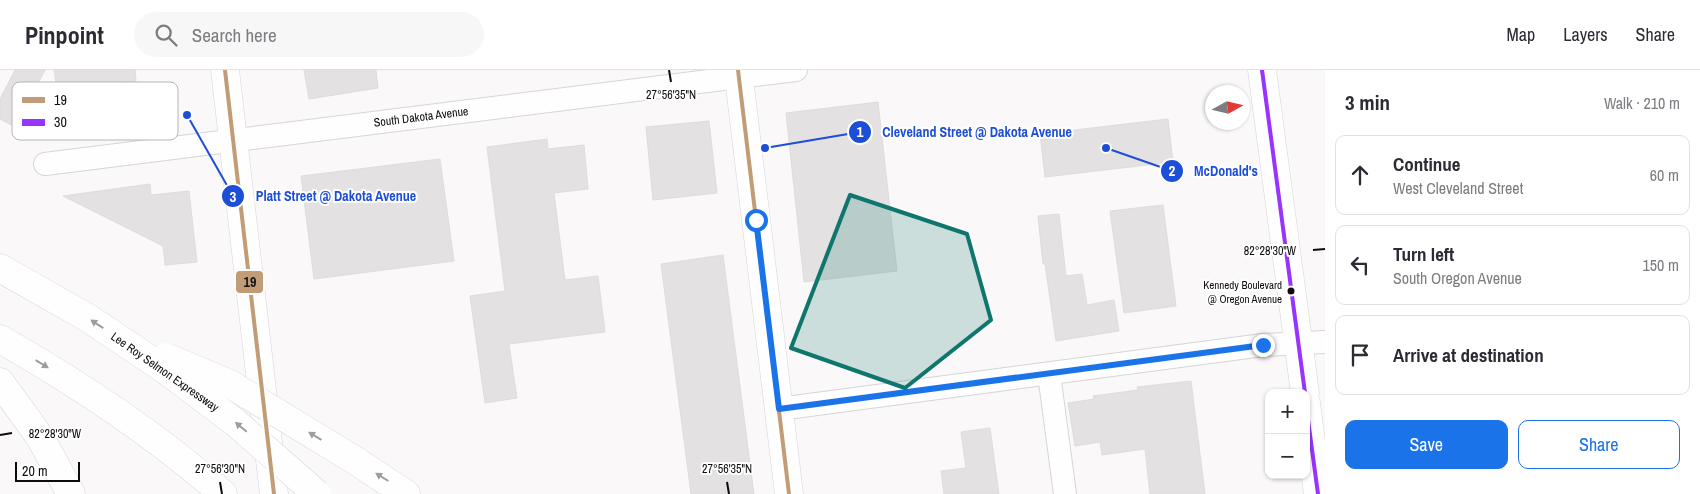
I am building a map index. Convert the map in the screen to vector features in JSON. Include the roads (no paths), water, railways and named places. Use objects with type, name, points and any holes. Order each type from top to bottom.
[{"type":"main road","points":[[225,70],[274,494]]},
{"type":"main road","points":[[1262,70],[1312,342],[1306,389]]},
{"type":"main road","points":[[738,74],[789,494]]},
{"type":"main road","name":"Lee Roy Selmon Expressway","points":[[0,268],[88,318],[136,349],[167,364],[316,494]]},
{"type":"main road","points":[[0,339],[112,408],[224,494]]},
{"type":"main road","points":[[167,364],[230,384],[406,494]]},
{"type":"main road","points":[[0,382],[40,437],[71,494]]},
{"type":"main road","points":[[1310,433],[1318,494]]},
{"type":"street","name":"South Dakota Avenue","points":[[45,164],[234,142],[738,74],[796,70]]},
{"type":"street","points":[[779,409],[1263,345],[1312,342]]},
{"type":"street","points":[[1049,374],[1065,494]]},
{"type":"place","name":"Platt Street @ Dakota Avenue","points":[[187,115]]},
{"type":"place","name":"Cleveland Street @ Dakota Avenue","points":[[765,148]]},
{"type":"place","name":"McDonald's","points":[[1106,148]]},
{"type":"place","name":"Kennedy Boulevard @ Oregon Avenue","points":[[1291,291]]}]
